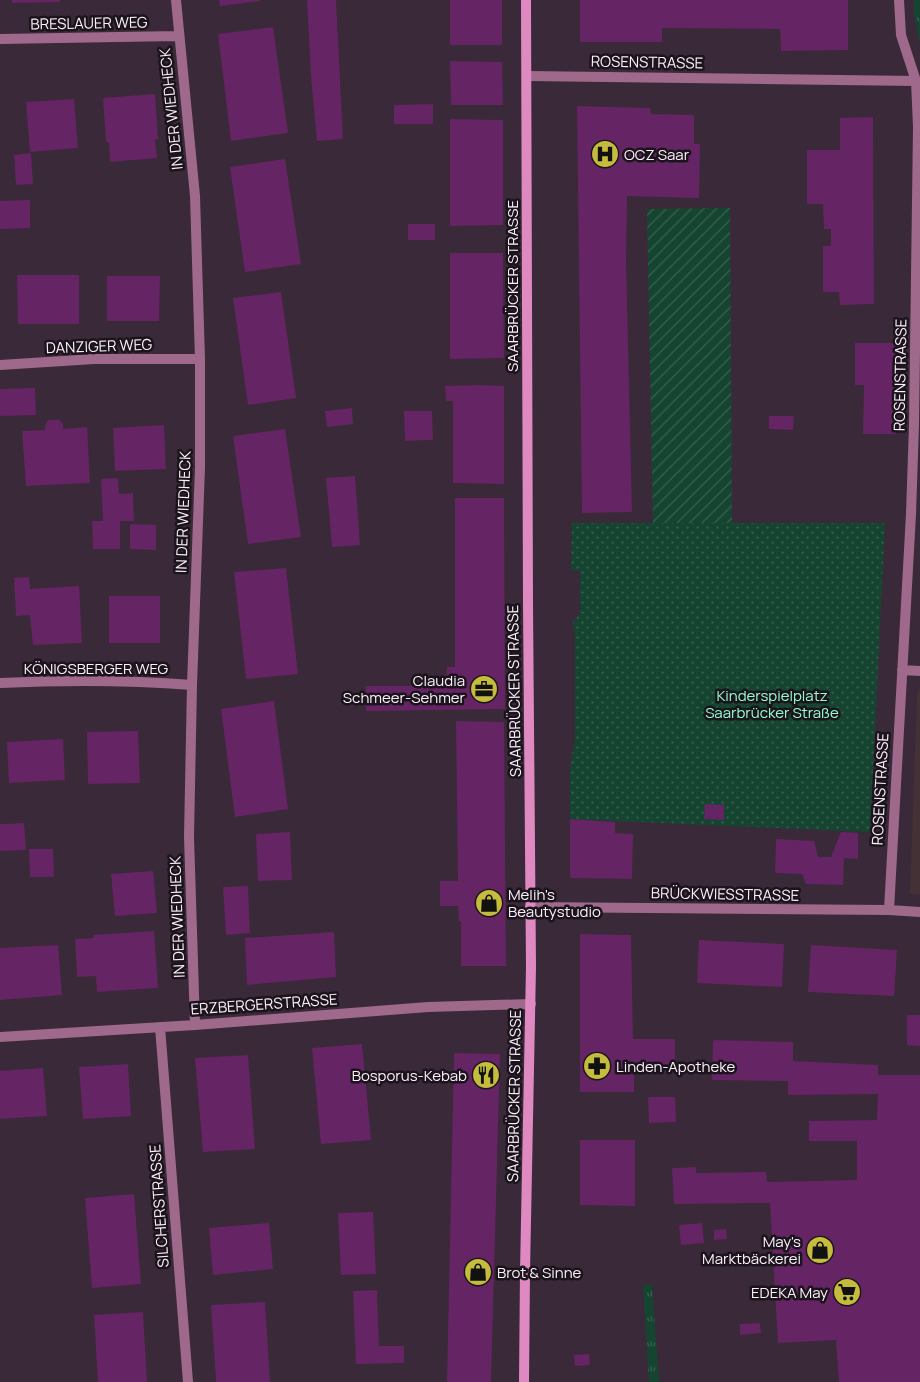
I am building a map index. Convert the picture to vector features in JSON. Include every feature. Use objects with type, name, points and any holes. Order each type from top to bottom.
[{"type":"main road","name":"SAARBRÜCKER STRASSE","points":[[524,1382],[531,1004],[526,0]]},
{"type":"street","name":"IN DER WIEDHECK","points":[[176,0],[194,196],[200,360],[200,467],[192,685],[189,837],[195,1025]]},
{"type":"street","name":"ROSENSTRASSE","points":[[889,910],[911,514],[918,127],[916,81],[901,35],[899,0]]},
{"type":"street","name":"BRESLAUER WEG","points":[[0,40],[178,36]]},
{"type":"street","name":"ROSENSTRASSE","points":[[527,76],[916,81]]},
{"type":"street","name":"DANZIGER WEG","points":[[0,365],[94,360],[200,360]]},
{"type":"street","points":[[902,670],[920,670]]},
{"type":"street","name":"KÖNIGSBERGER WEG","points":[[0,683],[72,680],[148,681],[192,685]]},
{"type":"street","name":"BRÜCKWIESSTRASSE","points":[[530,907],[889,910],[920,912]]},
{"type":"street","name":"ERZBERGERSTRASSE","points":[[0,1037],[195,1025],[428,1007],[531,1004]]},
{"type":"street","name":"SILCHERSTRASSE","points":[[160,1027],[188,1382]]},
{"type":"shaded area","points":[[920,688],[920,894],[910,894],[917,695]]},
{"type":"green space","points":[[914,0],[920,0],[920,44],[914,15]]},
{"type":"green space","points":[[730,208],[732,523],[653,523],[647,209]]},
{"type":"green space","name":"Kinderspielplatz Saarbrücker Straße","points":[[572,523],[885,523],[870,832],[570,819],[570,769],[575,739],[575,638],[573,621],[580,614],[580,571],[571,570]]},
{"type":"green space","points":[[652,1284],[659,1382],[649,1382],[643,1285]]},
{"type":"building","points":[[12,0],[60,0],[60,2],[12,3]]},
{"type":"building","points":[[219,0],[260,0],[260,1],[220,6]]},
{"type":"building","points":[[307,0],[336,0],[343,139],[317,141]]},
{"type":"building","points":[[450,0],[502,0],[502,45],[450,45]]},
{"type":"building","points":[[580,0],[848,0],[848,50],[781,51],[780,29],[662,28],[662,42],[580,42]]},
{"type":"building","points":[[273,27],[288,133],[231,141],[218,34]]},
{"type":"building","points":[[450,61],[502,62],[503,105],[451,105]]},
{"type":"building","points":[[155,94],[158,139],[155,139],[157,158],[110,162],[109,142],[106,142],[103,98]]},
{"type":"building","points":[[74,99],[78,148],[30,152],[26,102]]},
{"type":"building","points":[[433,104],[433,124],[394,124],[394,105]]},
{"type":"building","points":[[577,106],[650,108],[651,114],[694,115],[694,144],[700,144],[699,198],[627,196],[626,259],[632,512],[582,513]]},
{"type":"building","points":[[873,117],[874,304],[840,305],[839,292],[823,292],[823,246],[831,246],[831,229],[824,229],[823,204],[807,204],[807,150],[840,150],[840,118]]},
{"type":"building","points":[[450,119],[503,120],[503,225],[450,226]]},
{"type":"building","points":[[31,153],[33,184],[16,185],[14,155]]},
{"type":"building","points":[[285,159],[301,264],[245,272],[230,167]]},
{"type":"building","points":[[30,200],[30,228],[0,229],[0,201]]},
{"type":"building","points":[[408,224],[435,224],[435,240],[408,240]]},
{"type":"building","points":[[450,253],[503,253],[504,358],[450,359]]},
{"type":"building","points":[[17,275],[79,275],[79,324],[18,324]]},
{"type":"building","points":[[107,276],[160,276],[159,321],[107,321]]},
{"type":"building","points":[[281,292],[296,398],[248,405],[233,298]]},
{"type":"building","points":[[855,343],[897,343],[896,434],[863,434],[864,385],[855,385]]},
{"type":"building","points":[[445,386],[504,386],[504,484],[453,483],[453,401],[446,401]]},
{"type":"building","points":[[35,388],[36,415],[0,416],[0,389]]},
{"type":"building","points":[[352,408],[353,424],[327,427],[325,411]]},
{"type":"building","points":[[404,411],[432,411],[433,440],[405,441]]},
{"type":"building","points":[[769,416],[794,416],[793,430],[769,429]]},
{"type":"building","points":[[48,420],[59,420],[63,424],[63,429],[87,427],[90,483],[26,486],[22,431],[45,430]]},
{"type":"building","points":[[164,425],[166,469],[115,471],[113,428]]},
{"type":"building","points":[[285,429],[301,537],[248,544],[233,436]]},
{"type":"building","points":[[355,476],[360,545],[332,547],[326,478]]},
{"type":"building","points":[[118,478],[119,494],[133,493],[134,521],[120,521],[120,549],[93,549],[92,521],[103,521],[101,479]]},
{"type":"building","points":[[455,498],[504,498],[505,709],[366,711],[366,686],[446,686],[447,667],[455,667]]},
{"type":"building","points":[[130,524],[156,525],[156,550],[130,549]]},
{"type":"building","points":[[286,568],[298,674],[246,679],[234,572]]},
{"type":"building","points":[[29,577],[30,589],[79,586],[82,643],[33,645],[30,615],[16,616],[14,578]]},
{"type":"building","points":[[109,596],[160,596],[160,643],[109,643]]},
{"type":"building","points":[[274,701],[288,809],[235,817],[221,709]]},
{"type":"building","points":[[456,721],[504,722],[506,966],[461,966],[461,921],[459,921],[458,906],[440,906],[440,881],[458,881]]},
{"type":"building","points":[[138,731],[140,783],[88,784],[87,732]]},
{"type":"building","points":[[63,739],[65,780],[9,783],[7,742]]},
{"type":"building","points":[[705,804],[724,805],[724,820],[704,819]]},
{"type":"building","points":[[570,819],[615,822],[615,833],[633,834],[632,879],[570,878]]},
{"type":"building","points":[[24,823],[26,850],[0,851],[0,824]]},
{"type":"building","points":[[290,832],[292,880],[258,881],[256,834]]},
{"type":"building","points":[[841,832],[858,833],[858,859],[844,858],[843,885],[806,884],[802,874],[775,873],[776,839],[814,841],[818,857],[831,857]]},
{"type":"building","points":[[29,849],[53,849],[54,877],[30,877]]},
{"type":"building","points":[[153,871],[157,913],[115,916],[111,874]]},
{"type":"building","points":[[248,886],[250,933],[226,935],[223,887]]},
{"type":"building","points":[[154,931],[158,988],[97,992],[96,976],[77,977],[75,939],[94,938],[93,935]]},
{"type":"building","points":[[334,932],[336,977],[247,985],[245,938]]},
{"type":"building","points":[[580,934],[631,935],[633,1039],[675,1039],[675,1065],[634,1064],[634,1092],[580,1092]]},
{"type":"building","points":[[699,940],[784,944],[782,987],[697,983]]},
{"type":"building","points":[[58,945],[62,995],[0,1000],[0,948]]},
{"type":"building","points":[[811,945],[897,950],[894,996],[808,992]]},
{"type":"building","points":[[907,1015],[920,1015],[920,1046],[907,1045]]},
{"type":"building","points":[[713,1040],[793,1042],[793,1061],[878,1065],[878,1075],[920,1075],[920,1382],[839,1382],[836,1340],[778,1343],[770,1203],[674,1204],[672,1168],[696,1167],[696,1173],[766,1172],[767,1182],[857,1180],[857,1141],[809,1141],[809,1121],[877,1120],[878,1094],[788,1095],[788,1081],[712,1080]]},
{"type":"building","points":[[362,1044],[371,1140],[321,1144],[312,1048]]},
{"type":"building","points":[[454,1053],[500,1054],[491,1382],[447,1382]]},
{"type":"building","points":[[248,1055],[255,1149],[203,1152],[195,1058]]},
{"type":"building","points":[[128,1064],[131,1116],[83,1119],[79,1067]]},
{"type":"building","points":[[43,1068],[47,1116],[0,1119],[0,1071]]},
{"type":"building","points":[[648,1097],[675,1097],[676,1122],[649,1123]]},
{"type":"building","points":[[580,1140],[635,1140],[635,1206],[580,1205]]},
{"type":"building","points":[[134,1194],[141,1284],[92,1288],[85,1198]]},
{"type":"building","points":[[373,1212],[376,1274],[341,1275],[338,1213]]},
{"type":"building","points":[[269,1223],[273,1269],[213,1275],[209,1228]]},
{"type":"building","points":[[702,1223],[704,1243],[681,1245],[679,1225]]},
{"type":"building","points":[[726,1229],[727,1239],[714,1240],[714,1230]]},
{"type":"building","points":[[377,1290],[379,1346],[404,1346],[404,1363],[356,1364],[353,1291]]},
{"type":"building","points":[[265,1302],[270,1382],[216,1382],[211,1305]]},
{"type":"building","points":[[143,1312],[147,1382],[98,1382],[94,1315]]},
{"type":"building","points":[[760,1323],[761,1333],[740,1335],[740,1324]]},
{"type":"building","points":[[589,1354],[590,1365],[575,1366],[574,1355]]},
{"type":"place","name":"OCZ Saar","points":[[605,154]]},
{"type":"place","name":"Claudia Schmeer-Sehmer","points":[[484,689]]},
{"type":"place","name":"Melih's Beautystudio","points":[[489,903]]},
{"type":"place","name":"Linden-Apotheke","points":[[597,1066]]},
{"type":"place","name":"Bosporus-Kebab","points":[[486,1075]]},
{"type":"place","name":"May's Marktbäckerei","points":[[820,1250]]},
{"type":"place","name":"Brot & Sinne","points":[[478,1272]]},
{"type":"place","name":"EDEKA May","points":[[847,1292]]}]
